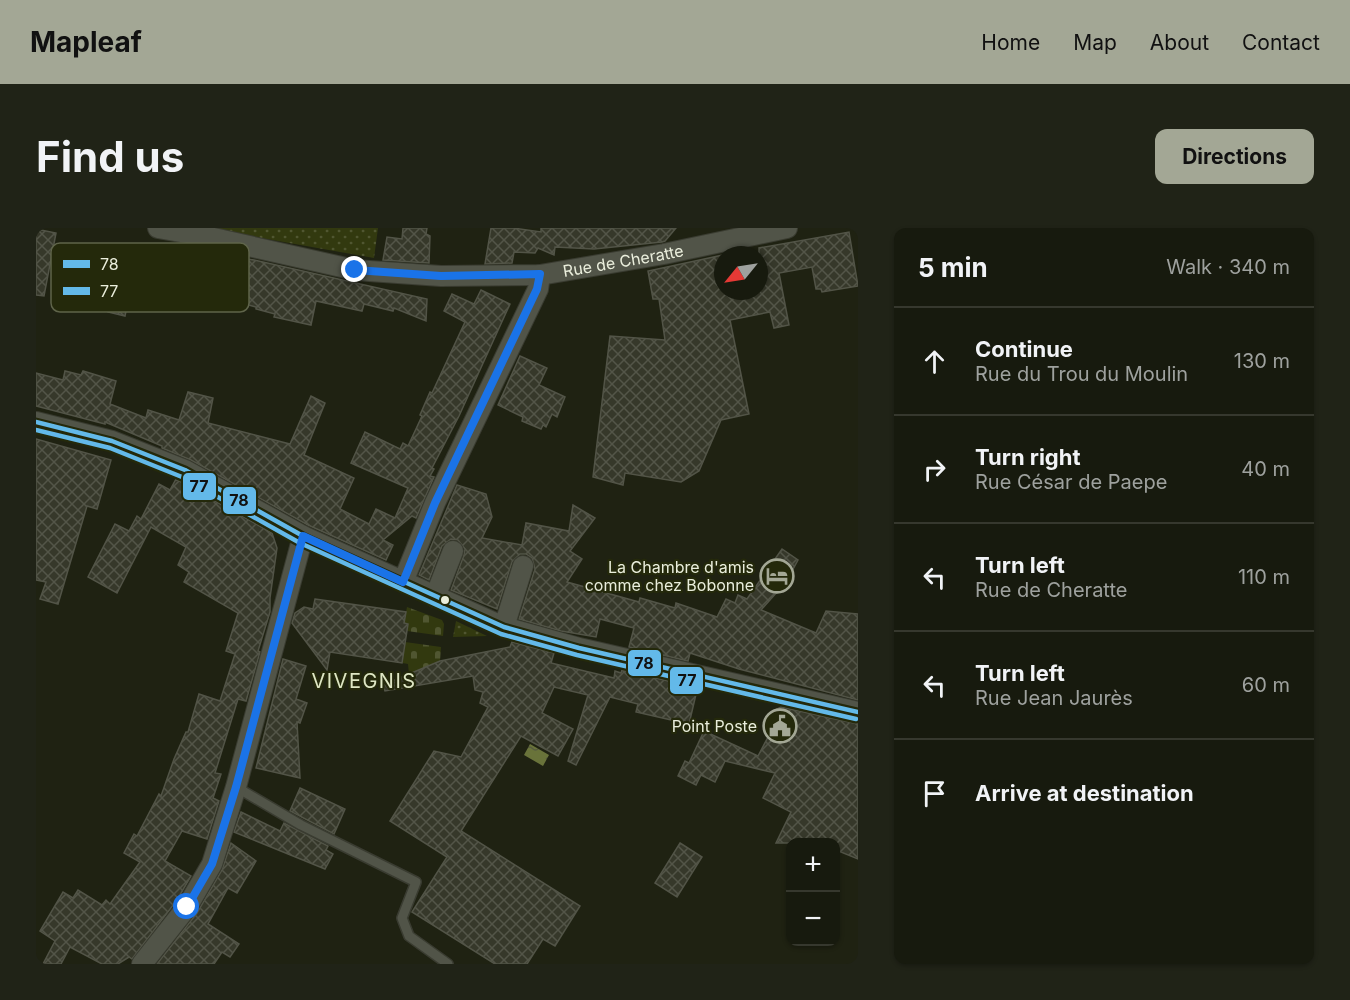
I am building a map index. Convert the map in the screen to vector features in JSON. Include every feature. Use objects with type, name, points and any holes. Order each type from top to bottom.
[{"type":"street","points":[[158,228],[236,243]]},
{"type":"street","name":"Rue de Cheratte","points":[[403,582],[435,503],[537,289],[540,274],[702,237],[787,228]]},
{"type":"street","points":[[249,246],[355,270],[441,276],[540,274]]},
{"type":"street","points":[[36,422],[112,441],[185,470],[303,536],[504,627],[579,648],[858,712]]},
{"type":"street","points":[[142,964],[187,907],[212,864],[236,787],[303,536]]},
{"type":"street","points":[[435,597],[453,550]]},
{"type":"street","points":[[504,627],[523,566]]},
{"type":"lane","points":[[236,787],[301,825],[416,882],[402,918],[409,936],[448,964]]},
{"type":"green space","points":[[204,228],[378,228],[374,258]]},
{"type":"green space","points":[[407,607],[442,620],[443,636],[407,631],[408,624],[404,623]]},
{"type":"green space","points":[[456,621],[487,636],[453,637]]},
{"type":"green space","points":[[405,642],[441,647],[440,661],[409,674],[408,664],[398,662],[400,650],[404,651]]},
{"type":"water","points":[[530,744],[549,755],[543,766],[524,755]]},
{"type":"building","points":[[403,228],[427,228],[426,234],[430,236],[429,263],[383,260],[387,237],[402,239]]},
{"type":"building","points":[[491,228],[541,232],[541,228],[676,228],[662,242],[594,249],[555,247],[554,255],[538,248],[535,253],[514,252],[512,263],[485,264]]},
{"type":"building","points":[[36,229],[56,233],[54,243],[51,243],[51,259],[44,296],[36,295]]},
{"type":"building","points":[[849,232],[858,286],[822,292],[821,289],[816,289],[812,267],[779,273],[789,325],[774,328],[770,312],[730,320],[749,414],[721,420],[699,471],[681,482],[625,473],[623,485],[593,477],[610,336],[665,340],[659,299],[653,299],[648,271],[714,257],[714,300],[768,300],[768,246]]},
{"type":"building","points":[[249,259],[427,299],[426,321],[394,308],[393,311],[364,304],[362,311],[316,301],[311,325],[274,317],[275,314],[256,309],[249,305]]},
{"type":"building","points":[[481,290],[510,304],[459,416],[432,468],[434,469],[430,476],[434,477],[416,518],[412,516],[383,540],[393,545],[386,560],[308,525],[162,446],[105,422],[105,424],[36,406],[36,373],[63,380],[65,371],[81,375],[83,371],[116,381],[110,404],[146,418],[148,410],[179,420],[188,392],[213,398],[208,423],[290,444],[311,396],[325,403],[304,455],[354,478],[340,509],[369,524],[376,509],[395,518],[408,488],[351,463],[365,432],[400,449],[403,443],[408,446],[430,392],[432,393],[465,322],[444,311],[452,294],[474,304]]},
{"type":"building","points":[[108,312],[126,312],[125,316]]},
{"type":"building","points":[[520,356],[547,368],[539,385],[565,397],[557,417],[552,414],[546,427],[543,425],[541,429],[522,421],[523,417],[498,405]]},
{"type":"building","points":[[36,439],[111,460],[97,509],[87,506],[58,604],[40,599],[46,582],[36,580]]},
{"type":"building","points":[[176,479],[272,533],[277,548],[270,612],[258,651],[260,652],[246,701],[238,699],[215,773],[221,774],[213,798],[219,801],[207,839],[182,831],[165,861],[191,876],[177,900],[132,959],[129,957],[118,964],[102,964],[70,947],[61,964],[43,964],[55,941],[40,931],[63,892],[73,898],[78,890],[102,905],[106,900],[110,904],[140,862],[124,853],[134,834],[137,836],[159,794],[161,796],[174,759],[188,732],[199,694],[220,701],[235,654],[226,651],[238,613],[184,582],[189,572],[178,565],[186,547],[151,527],[117,593],[88,577],[115,524],[129,531],[137,516],[141,519],[159,484],[170,490]]},
{"type":"building","points":[[457,485],[486,494],[492,517],[482,538],[522,545],[526,523],[569,531],[573,505],[595,518],[570,551],[582,559],[567,582],[639,602],[640,598],[675,608],[676,603],[717,617],[726,599],[735,603],[738,595],[747,599],[782,549],[798,560],[786,582],[761,610],[816,633],[826,611],[858,614],[858,700],[739,669],[690,653],[688,661],[629,647],[634,628],[600,619],[596,637],[561,631],[519,619],[535,569],[532,558],[526,554],[520,554],[512,562],[497,609],[451,590],[465,549],[458,540],[451,539],[442,546],[429,580],[419,575]]},
{"type":"building","points":[[315,599],[406,612],[404,623],[408,624],[402,663],[330,652],[327,670],[292,623],[295,613],[304,607],[313,609]]},
{"type":"building","points":[[512,642],[554,653],[551,663],[614,678],[615,671],[621,673],[622,670],[697,690],[689,724],[636,712],[638,704],[610,697],[576,765],[568,761],[588,695],[554,687],[542,713],[573,729],[558,756],[521,736],[461,831],[580,906],[555,946],[543,939],[527,964],[495,964],[412,912],[447,857],[390,821],[434,751],[461,757],[488,707],[480,703],[483,692],[475,690],[473,676],[385,691],[383,685],[440,661],[510,647]]},
{"type":"building","points":[[283,659],[306,666],[296,699],[307,703],[300,723],[297,722],[300,778],[256,768]]},
{"type":"building","points":[[781,707],[858,724],[858,859],[840,852],[840,838],[786,838],[786,843],[776,843],[791,812],[763,798],[775,773],[725,761],[715,782],[701,775],[696,785],[678,776],[685,761],[689,763],[704,731],[758,756],[768,737],[775,710]]},
{"type":"building","points":[[300,788],[345,809],[334,834],[290,811]]},
{"type":"building","points":[[241,812],[280,831],[284,823],[328,846],[326,850],[333,854],[325,869],[234,832]]},
{"type":"building","points":[[231,843],[256,861],[237,893],[228,888],[208,924],[239,944],[230,957],[222,952],[214,964],[157,964],[197,913],[222,870]]},
{"type":"building","points":[[680,843],[702,857],[677,897],[655,883]]},
{"type":"transit line","name":"78","points":[[36,422],[112,441],[185,470],[303,536],[504,627],[579,648],[858,712]]},
{"type":"transit line","name":"77","points":[[36,430],[110,448],[182,477],[300,543],[501,634],[577,655],[856,719]]},
{"type":"place","name":"La Chambre d'amis comme chez Bobonne","points":[[777,576]]},
{"type":"place","name":"Point Poste","points":[[780,726]]},
{"type":"district","name":"VIVEGNIS","points":[[364,681]]},
{"type":"route","points":[[187,907],[212,864],[236,787],[303,536],[403,582],[435,503],[537,289],[540,274],[441,276],[355,270]]}]
